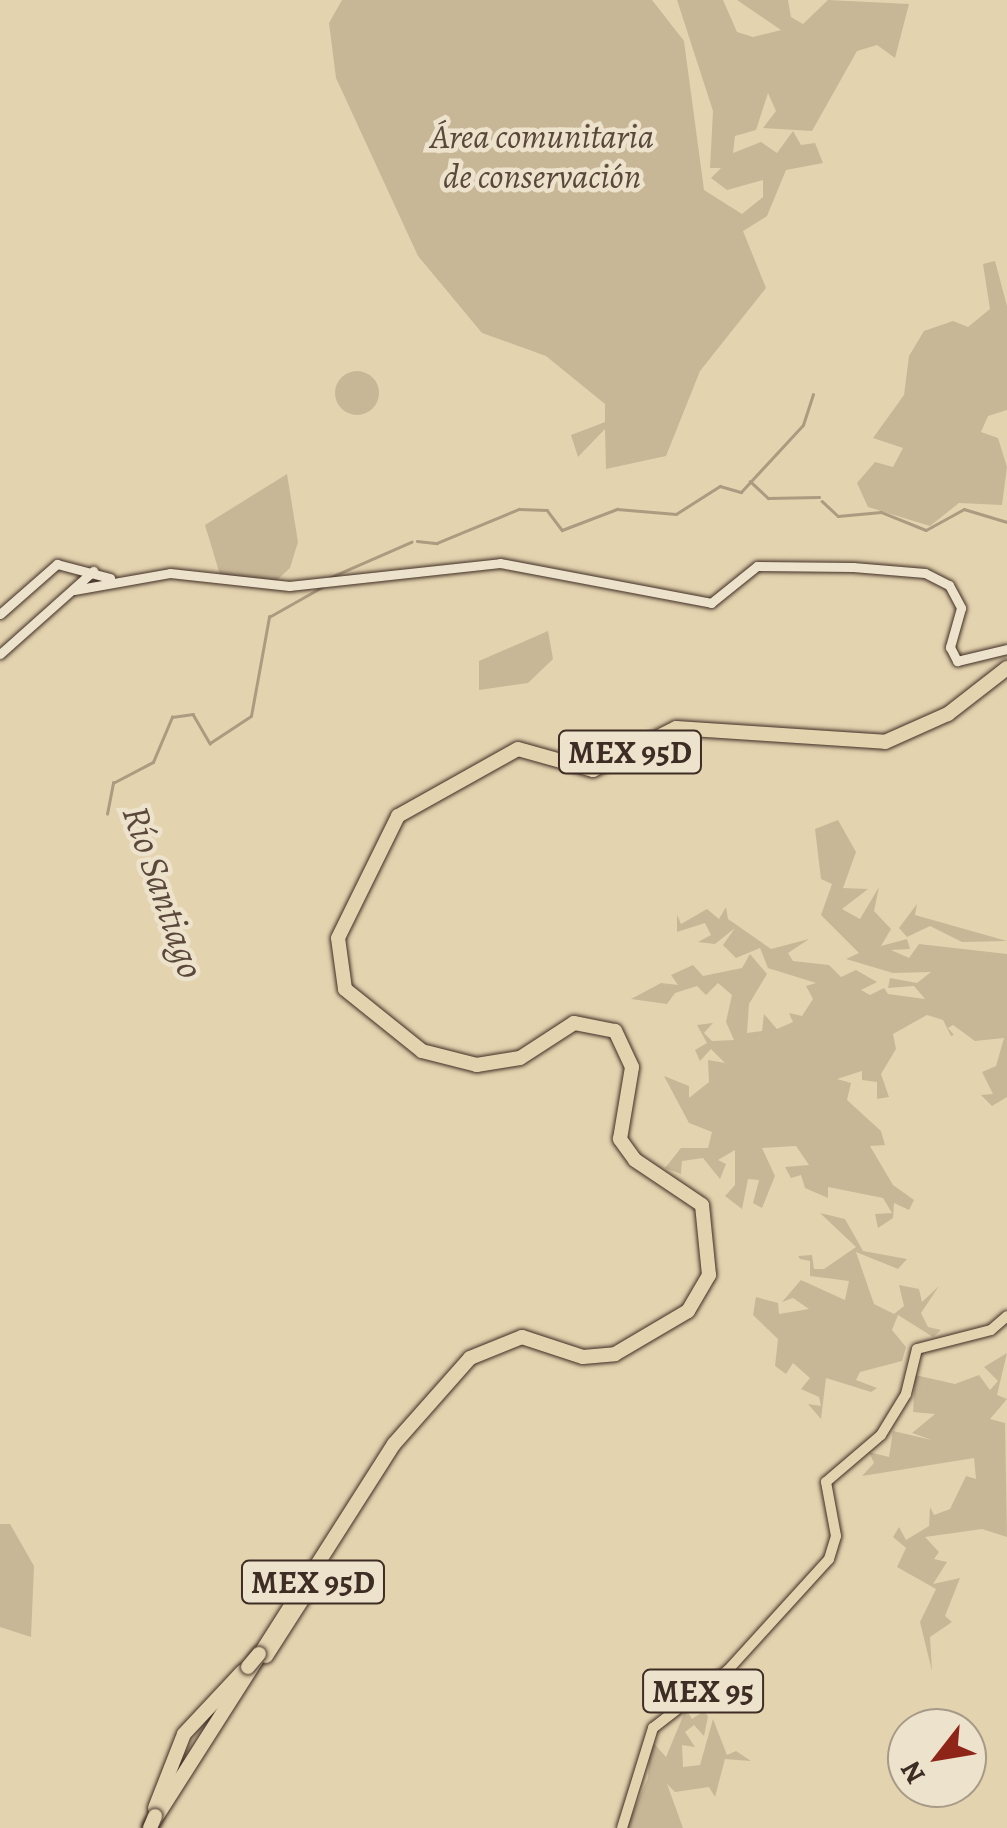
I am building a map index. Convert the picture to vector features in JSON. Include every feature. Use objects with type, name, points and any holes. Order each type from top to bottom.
[{"type":"highway","name":"MEX 95D","points":[[150,1828],[412,1429],[488,1350],[519,1342],[586,1362],[613,1360],[688,1317],[714,1266],[702,1196],[626,1143],[621,1114],[636,1063],[615,1026],[571,1020],[514,1058],[475,1062],[428,1051],[351,991],[341,939],[404,816],[521,752],[595,774],[674,732],[886,745],[949,718],[1007,670]]},
{"type":"highway","name":"MEX 95D","points":[[150,1828],[400,1436],[478,1351],[522,1337],[579,1356],[615,1354],[688,1312],[710,1268],[697,1197],[635,1160],[620,1139],[632,1067],[615,1031],[574,1023],[520,1058],[477,1065],[422,1052],[345,989],[340,932],[398,816],[518,749],[598,770],[676,728],[881,743],[948,714],[1007,670]]},
{"type":"highway","points":[[245,1669],[367,1496]]},
{"type":"highway","points":[[150,1828],[175,1754],[208,1704],[245,1669],[281,1618]]},
{"type":"main road","points":[[74,590],[110,578],[191,572],[288,586],[500,563],[711,603],[760,565],[913,571],[958,598],[950,655],[962,662],[1007,649]]},
{"type":"main road","points":[[0,614],[53,566],[110,578]]},
{"type":"main road","points":[[0,654],[93,572]]},
{"type":"main road","name":"MEX 95","points":[[622,1828],[653,1728],[728,1670],[829,1559],[836,1533],[826,1482],[881,1435],[906,1394],[917,1349],[991,1330],[1007,1316]]},
{"type":"green space","name":"Área comunitaria de conservación","points":[[342,0],[652,0],[684,41],[704,190],[742,214],[763,197],[763,180],[727,190],[711,178],[721,168],[710,168],[713,111],[677,0],[723,0],[737,32],[753,37],[781,30],[737,0],[788,0],[791,17],[803,24],[828,0],[909,4],[895,58],[877,45],[857,51],[812,131],[763,128],[776,111],[768,93],[756,130],[735,136],[733,153],[761,142],[777,153],[793,131],[801,145],[815,143],[823,163],[786,170],[767,216],[743,231],[766,288],[700,371],[666,456],[606,469],[605,429],[578,457],[571,435],[605,422],[605,404],[546,356],[482,333],[418,256],[336,78],[329,23]]},
{"type":"green space","points":[[995,261],[1007,306],[1007,410],[988,416],[981,432],[998,438],[1007,467],[1002,505],[959,503],[930,526],[868,507],[857,483],[875,462],[893,467],[903,448],[873,438],[904,395],[909,356],[924,331],[953,321],[968,327],[990,309],[983,264]]},
{"type":"green space","points":[[357,371],[372,378],[379,393],[372,408],[357,415],[342,408],[335,393],[342,378]]},
{"type":"green space","points":[[287,474],[298,542],[290,568],[275,582],[220,575],[205,525]]},
{"type":"green space","points":[[548,631],[553,659],[528,683],[479,690],[479,661]]},
{"type":"green space","points":[[838,820],[856,852],[843,888],[868,889],[842,909],[860,919],[879,887],[874,911],[891,929],[881,946],[907,939],[910,949],[891,950],[909,958],[919,944],[1007,954],[1007,1097],[992,1106],[981,1095],[993,1094],[982,1072],[996,1066],[1004,1038],[975,1041],[953,1025],[948,1028],[954,1035],[951,1036],[943,1020],[927,1015],[893,1034],[896,1049],[881,1074],[889,1097],[877,1099],[877,1082],[862,1080],[862,1071],[837,1079],[851,1083],[847,1100],[881,1131],[885,1145],[870,1146],[893,1185],[914,1200],[909,1210],[894,1203],[893,1218],[878,1228],[875,1214],[892,1213],[883,1198],[828,1187],[828,1198],[805,1188],[801,1175],[791,1178],[785,1167],[809,1165],[796,1146],[762,1148],[775,1176],[762,1208],[753,1203],[759,1180],[748,1179],[742,1209],[725,1196],[735,1185],[735,1150],[718,1160],[726,1164],[720,1179],[703,1158],[682,1161],[681,1174],[665,1168],[681,1148],[708,1148],[712,1132],[689,1123],[664,1076],[689,1086],[689,1098],[709,1082],[708,1060],[725,1063],[711,1049],[700,1061],[695,1050],[707,1043],[697,1025],[713,1023],[704,1033],[712,1041],[734,1040],[726,1022],[732,995],[718,983],[706,995],[697,986],[675,993],[667,1004],[631,999],[661,983],[678,985],[671,975],[693,965],[703,976],[742,968],[750,954],[767,974],[749,1004],[747,1033],[762,1031],[764,1014],[777,1029],[793,1022],[789,1013],[802,1016],[813,999],[806,986],[816,983],[768,968],[760,948],[736,958],[723,945],[735,928],[715,944],[698,942],[711,935],[705,923],[677,932],[677,915],[681,924],[707,909],[719,919],[726,907],[728,919],[771,949],[809,939],[788,953],[793,961],[829,965],[841,977],[856,970],[877,982],[861,990],[870,995],[884,988],[888,994],[925,999],[914,986],[888,988],[890,978],[917,983],[931,972],[893,973],[846,959],[859,953],[821,915],[832,884],[821,879],[815,829]]},
{"type":"green space","points":[[917,904],[915,915],[1007,941],[962,942],[930,926],[907,937],[899,928]]},
{"type":"green space","points":[[820,1213],[845,1219],[863,1251],[907,1259],[898,1269],[856,1252],[874,1304],[894,1314],[904,1306],[899,1285],[919,1289],[922,1302],[939,1286],[921,1313],[928,1327],[941,1330],[933,1337],[898,1315],[892,1330],[906,1347],[902,1361],[860,1372],[856,1380],[877,1388],[871,1392],[826,1378],[821,1419],[808,1404],[821,1406],[819,1397],[801,1389],[810,1378],[793,1363],[786,1374],[775,1366],[778,1339],[753,1315],[756,1297],[778,1303],[779,1314],[809,1309],[793,1298],[782,1302],[801,1280],[845,1300],[849,1281],[810,1276],[810,1261],[798,1256],[812,1255],[814,1269],[824,1269],[856,1247]]},
{"type":"green space","points":[[1007,1353],[997,1395],[1007,1399],[990,1419],[1005,1423],[1007,1537],[982,1529],[925,1537],[939,1552],[934,1559],[947,1562],[933,1584],[960,1578],[945,1616],[952,1622],[930,1637],[932,1671],[920,1622],[936,1589],[897,1567],[906,1548],[893,1537],[899,1527],[906,1540],[929,1526],[930,1507],[934,1515],[950,1509],[966,1476],[976,1479],[974,1458],[862,1476],[874,1463],[869,1452],[889,1457],[893,1431],[932,1440],[912,1433],[935,1414],[913,1412],[915,1375],[955,1384],[979,1375],[990,1390],[998,1381],[984,1367]]},
{"type":"green space","points":[[0,1524],[10,1524],[34,1566],[31,1637],[0,1627]]},
{"type":"green space","points":[[686,1709],[692,1719],[704,1711],[708,1716],[704,1736],[694,1725],[685,1732],[695,1747],[682,1745],[683,1767],[700,1765],[713,1719],[727,1755],[736,1751],[751,1761],[725,1759],[715,1797],[709,1787],[675,1792],[667,1784],[683,1828],[626,1828],[648,1778],[650,1739],[666,1757]]},
{"type":"waterway","name":"Río Santiago","points":[[417,541],[437,543],[519,509],[547,510],[562,530],[617,509],[676,514],[720,486],[741,492],[803,425],[813,395]]},
{"type":"waterway","points":[[750,481],[768,498],[819,497]]},
{"type":"waterway","points":[[822,501],[838,516],[881,512],[926,530],[964,509],[1007,522]]},
{"type":"waterway","name":"Río Santiago","points":[[329,578],[411,542]]},
{"type":"waterway","name":"Río Santiago","points":[[107,814],[113,783],[153,762],[172,717],[193,714],[210,743],[251,716],[269,617],[322,587]]}]
